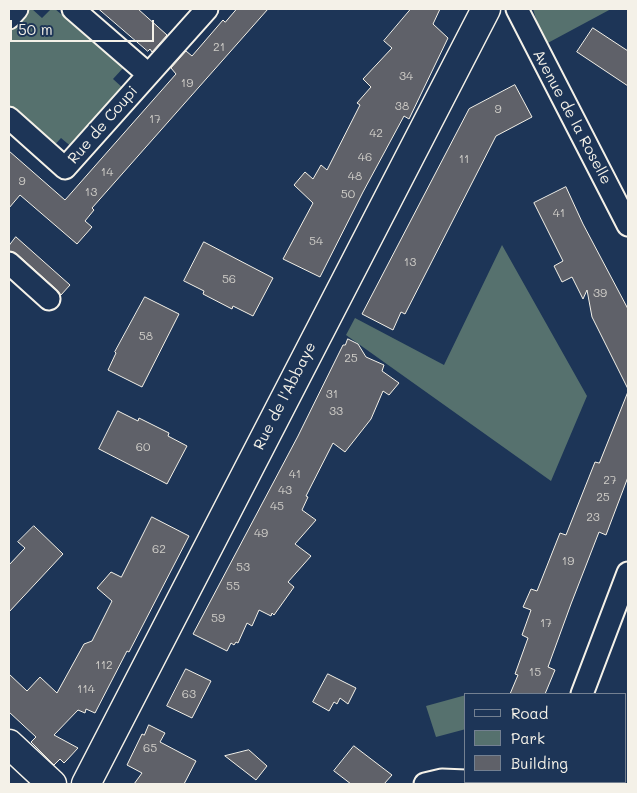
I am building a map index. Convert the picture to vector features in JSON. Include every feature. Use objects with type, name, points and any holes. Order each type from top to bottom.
[{"type":"street","points":[[9,18],[17,9]]},
{"type":"street","name":"Rue de Coupi","points":[[73,9],[148,74]]},
{"type":"street","name":"Rue de Coupi","points":[[10,121],[65,168],[207,9]]},
{"type":"street","name":"Rue de l'Abbaye","points":[[86,784],[486,9]]},
{"type":"street","name":"Avenue de la Roselle","points":[[516,9],[628,225]]},
{"type":"street","points":[[9,263],[49,299]]},
{"type":"street","points":[[582,693],[628,573]]},
{"type":"street","points":[[9,744],[52,784]]},
{"type":"street","points":[[425,784],[442,780],[464,782]]},
{"type":"green space","points":[[29,9],[32,9],[42,18],[51,9],[55,9],[124,67],[113,79],[124,89],[73,148],[61,138],[51,149],[9,112],[9,33]]},
{"type":"green space","points":[[533,9],[611,9],[544,45]]},
{"type":"green space","points":[[502,245],[587,396],[551,481],[346,335],[355,318],[444,365]]},
{"type":"green space","points":[[464,696],[464,730],[436,737],[426,706]]},
{"type":"building","points":[[99,9],[138,9],[167,35],[152,52],[150,49],[148,51]]},
{"type":"building","points":[[237,9],[268,9],[92,208],[94,210],[85,221],[92,227],[77,244],[20,195],[9,208],[9,151],[65,200],[176,74],[171,68],[186,51],[192,56],[223,20],[225,22]]},
{"type":"building","points":[[411,9],[440,9],[433,24],[448,38],[409,119],[404,116],[320,277],[283,259],[313,203],[294,185],[305,172],[313,179],[321,165],[327,170],[360,105],[357,103],[371,87],[363,79],[392,48],[384,41]]},
{"type":"building","points":[[593,28],[628,51],[628,86],[577,52]]},
{"type":"building","points":[[515,85],[532,117],[496,136],[405,314],[401,312],[393,330],[362,314],[469,109]]},
{"type":"building","points":[[566,187],[583,224],[628,309],[628,389],[592,317],[587,290],[583,299],[572,277],[562,282],[554,266],[563,261],[534,203]]},
{"type":"building","points":[[16,237],[70,285],[61,295],[17,254],[9,251],[9,246]]},
{"type":"building","points":[[204,242],[273,278],[253,316],[233,306],[232,309],[203,294],[204,291],[184,281]]},
{"type":"building","points":[[145,297],[179,314],[142,387],[108,370],[115,352]]},
{"type":"building","points":[[348,339],[358,344],[366,357],[384,365],[382,371],[399,383],[389,395],[383,391],[371,419],[345,452],[333,443],[306,496],[308,497],[302,510],[316,520],[295,544],[311,556],[288,582],[294,587],[274,615],[272,613],[271,616],[259,610],[252,626],[247,623],[238,643],[236,642],[234,645],[231,643],[227,651],[193,634],[298,436],[343,345],[345,345]]},
{"type":"building","points":[[628,392],[628,477],[606,535],[599,532],[571,604],[548,667],[555,670],[545,693],[510,693],[518,675],[515,674],[528,638],[522,635],[531,610],[523,607],[531,589],[537,591],[560,533],[566,535],[595,462],[599,463]]},
{"type":"building","points":[[118,411],[138,421],[139,418],[169,433],[168,436],[187,446],[167,484],[99,449]]},
{"type":"building","points":[[152,517],[189,536],[95,713],[86,709],[85,713],[78,710],[54,735],[78,748],[64,763],[60,759],[54,765],[31,742],[36,737],[9,712],[9,674],[27,691],[40,677],[57,693],[84,644],[92,641],[112,601],[97,588],[111,572],[121,577]]},
{"type":"building","points":[[34,526],[63,554],[9,612],[9,565],[25,548],[18,542]]},
{"type":"building","points":[[186,669],[211,681],[192,718],[167,706]]},
{"type":"building","points":[[328,674],[356,688],[348,704],[340,698],[337,704],[334,702],[329,711],[313,702]]},
{"type":"building","points":[[149,725],[165,733],[160,742],[196,761],[184,784],[134,784],[142,773],[127,765],[142,734],[144,735]]},
{"type":"building","points":[[354,746],[392,775],[384,784],[351,784],[334,771]]},
{"type":"building","points":[[249,750],[267,766],[256,780],[225,756]]}]
